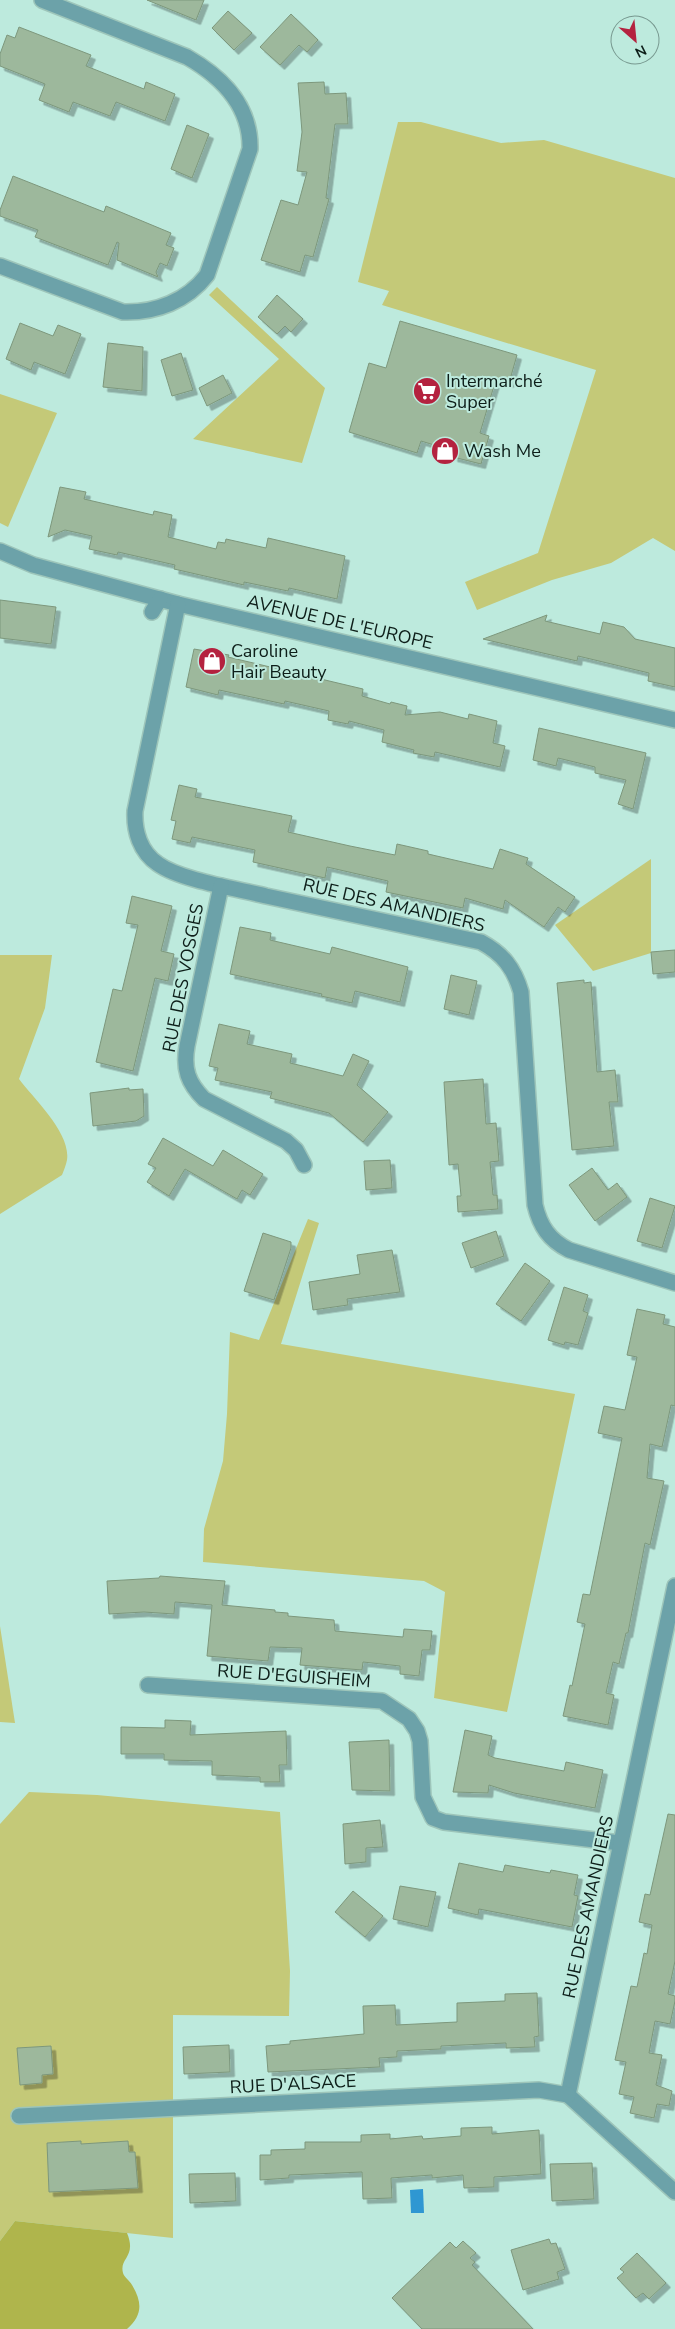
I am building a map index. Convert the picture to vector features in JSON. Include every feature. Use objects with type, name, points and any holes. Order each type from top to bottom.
[{"type":"street","points":[[0,266],[123,312],[141,312],[170,304],[193,290],[207,275],[250,149],[250,134],[242,110],[226,85],[203,66],[187,57],[42,0]]},
{"type":"street","name":"AVENUE DE L'EUROPE","points":[[0,551],[34,565],[156,605],[178,604],[675,720]]},
{"type":"street","name":"RUE DES AMANDIERS","points":[[178,604],[137,795],[134,825],[138,839],[146,853],[168,871],[221,886],[481,942],[494,949],[512,968],[521,992],[535,1205],[542,1227],[558,1245],[568,1250],[675,1283]]},
{"type":"street","name":"RUE DES VOSGES","points":[[221,886],[187,1046],[185,1061],[187,1075],[194,1090],[204,1099],[286,1141],[296,1150],[304,1166]]},
{"type":"street","name":"RUE DES AMANDIERS","points":[[568,2095],[675,1586]]},
{"type":"street","name":"RUE D'EGUISHEIM","points":[[148,1685],[382,1701],[409,1719],[416,1731],[420,1741],[423,1797],[433,1818],[444,1822],[620,1843]]},
{"type":"street","name":"RUE D'ALSACE","points":[[19,2116],[539,2090],[568,2095]]},
{"type":"street","points":[[568,2095],[675,2192]]},
{"type":"green space","points":[[398,122],[421,122],[501,143],[544,140],[675,178],[675,551],[653,538],[611,563],[552,580],[477,610],[465,582],[538,553],[596,370],[382,305],[389,291],[358,282]]},
{"type":"green space","points":[[217,287],[325,388],[302,463],[193,439],[279,359],[209,295]]},
{"type":"green space","points":[[0,394],[57,413],[8,527],[0,523]]},
{"type":"green space","points":[[651,859],[651,953],[593,971],[555,925]]},
{"type":"green space","points":[[0,955],[52,955],[45,1008],[19,1079],[58,1128],[67,1150],[67,1160],[62,1175],[0,1214]]},
{"type":"green space","points":[[308,1219],[319,1223],[281,1344],[575,1394],[507,1712],[434,1698],[445,1592],[424,1581],[203,1562],[204,1529],[223,1461],[230,1332],[259,1340]]},
{"type":"green space","points":[[0,1626],[15,1723],[0,1722]]},
{"type":"green space","points":[[29,1792],[97,1795],[280,1812],[290,1971],[289,2016],[173,2015],[173,2238],[15,2221],[0,2241],[0,1824]]},
{"type":"green space","points":[[15,2221],[127,2233],[130,2247],[122,2268],[123,2273],[136,2292],[139,2303],[138,2314],[132,2324],[127,2329],[0,2329],[0,2241]]},
{"type":"water","points":[[423,2189],[424,2213],[411,2213],[410,2190]]},
{"type":"building","points":[[147,0],[204,0],[196,20]]},
{"type":"building","points":[[228,11],[252,33],[234,50],[212,28]]},
{"type":"building","points":[[291,14],[318,40],[307,52],[299,45],[280,65],[260,47]]},
{"type":"building","points":[[19,27],[91,55],[86,66],[144,89],[146,82],[175,94],[165,121],[116,102],[110,116],[73,102],[69,112],[39,100],[45,84],[0,66],[0,54],[7,35],[15,38]]},
{"type":"building","points":[[324,82],[325,94],[346,93],[348,124],[335,124],[326,198],[329,199],[313,257],[305,255],[300,272],[261,260],[281,200],[298,205],[307,172],[297,171],[302,132],[298,83]]},
{"type":"building","points":[[187,125],[209,134],[192,178],[171,169]]},
{"type":"building","points":[[13,176],[104,212],[106,206],[171,233],[166,245],[174,248],[167,266],[160,263],[156,272],[158,277],[117,260],[119,243],[117,242],[108,265],[35,237],[38,230],[0,216],[0,210]]},
{"type":"building","points":[[277,295],[303,319],[291,332],[285,326],[277,334],[258,317]]},
{"type":"building","name":"Intermarché Super","points":[[400,321],[517,355],[509,383],[496,379],[480,433],[489,436],[481,464],[453,457],[454,451],[421,441],[417,453],[349,432],[369,363],[386,368]]},
{"type":"building","points":[[20,323],[53,336],[58,325],[81,334],[65,374],[34,362],[31,370],[6,359]]},
{"type":"building","points":[[108,343],[143,347],[142,391],[103,387]]},
{"type":"building","points":[[181,353],[193,390],[172,396],[161,360]]},
{"type":"building","points":[[223,375],[232,393],[207,406],[199,388]]},
{"type":"building","points":[[60,487],[86,492],[84,499],[153,515],[154,511],[172,515],[168,537],[216,549],[218,542],[225,543],[226,539],[266,548],[268,538],[345,556],[337,599],[289,588],[288,591],[244,582],[244,585],[174,569],[175,565],[118,552],[117,555],[89,549],[92,536],[65,530],[48,537]]},
{"type":"building","points":[[0,600],[56,607],[51,644],[0,638]]},
{"type":"building","points":[[547,615],[545,621],[600,634],[603,622],[624,627],[635,639],[675,648],[675,687],[648,681],[649,673],[578,656],[577,661],[483,639]]},
{"type":"building","points":[[194,649],[229,655],[228,657],[363,689],[362,696],[390,704],[391,702],[407,706],[405,715],[440,712],[468,719],[469,714],[497,721],[493,743],[505,746],[500,767],[435,752],[434,757],[413,753],[414,750],[382,742],[384,730],[349,721],[348,724],[328,720],[329,711],[285,701],[284,704],[219,690],[218,695],[186,687]]},
{"type":"building","points":[[539,728],[646,753],[633,809],[618,804],[626,780],[595,773],[595,767],[558,758],[556,766],[533,760]]},
{"type":"building","points":[[179,785],[197,789],[195,797],[292,816],[288,832],[395,855],[397,844],[428,851],[428,854],[493,869],[500,849],[528,858],[526,864],[575,897],[565,912],[558,907],[544,927],[505,900],[503,909],[465,898],[463,908],[386,892],[388,881],[327,867],[325,878],[253,862],[255,850],[192,837],[190,843],[172,839],[176,821],[171,820]]},
{"type":"building","points":[[132,896],[172,906],[161,951],[174,954],[168,981],[155,978],[133,1071],[96,1062],[113,989],[122,991],[138,925],[126,923]]},
{"type":"building","points":[[240,927],[271,933],[270,940],[330,954],[332,947],[408,967],[400,1002],[355,991],[352,1003],[321,996],[322,994],[230,974]]},
{"type":"building","points":[[675,950],[675,972],[653,974],[651,952]]},
{"type":"building","points":[[451,975],[477,981],[469,1015],[444,1009]]},
{"type":"building","points":[[584,980],[584,983],[591,982],[597,1072],[615,1070],[618,1102],[609,1102],[614,1146],[572,1150],[557,983]]},
{"type":"building","points":[[219,1024],[250,1031],[247,1044],[292,1054],[290,1063],[343,1076],[353,1054],[369,1061],[357,1085],[388,1112],[363,1142],[329,1113],[270,1098],[272,1092],[215,1080],[218,1068],[209,1066]]},
{"type":"building","points":[[483,1079],[486,1124],[496,1123],[499,1161],[490,1162],[493,1195],[497,1195],[498,1209],[458,1212],[457,1196],[461,1196],[458,1164],[449,1165],[444,1082]]},
{"type":"building","points":[[129,1088],[129,1090],[143,1089],[144,1116],[136,1121],[93,1126],[90,1093]]},
{"type":"building","points":[[163,1138],[213,1166],[223,1150],[263,1174],[250,1195],[242,1190],[237,1199],[185,1169],[169,1196],[147,1182],[156,1168],[148,1164]]},
{"type":"building","points":[[390,1160],[392,1188],[366,1190],[364,1161]]},
{"type":"building","points":[[592,1168],[608,1190],[617,1183],[627,1197],[595,1221],[569,1185]]},
{"type":"building","points":[[650,1198],[675,1206],[662,1248],[637,1241]]},
{"type":"building","points":[[496,1231],[504,1256],[471,1268],[462,1243]]},
{"type":"building","points":[[263,1233],[291,1242],[291,1248],[274,1300],[244,1291]]},
{"type":"building","points":[[392,1250],[400,1292],[347,1299],[348,1305],[313,1310],[309,1282],[360,1274],[357,1255]]},
{"type":"building","points":[[525,1263],[550,1281],[521,1321],[496,1304]]},
{"type":"building","points":[[564,1287],[588,1295],[583,1311],[588,1313],[578,1345],[565,1342],[564,1345],[548,1340]]},
{"type":"building","points":[[637,1309],[665,1315],[663,1324],[675,1327],[675,1406],[671,1405],[662,1447],[650,1444],[647,1478],[664,1481],[650,1545],[645,1543],[628,1633],[626,1633],[619,1664],[613,1662],[606,1693],[614,1695],[608,1725],[563,1716],[570,1685],[572,1686],[585,1624],[577,1622],[583,1594],[590,1595],[622,1438],[598,1433],[604,1406],[625,1410],[637,1357],[627,1355]]},
{"type":"building","points":[[160,1576],[225,1581],[222,1605],[275,1610],[275,1612],[288,1613],[288,1616],[334,1620],[335,1631],[403,1637],[404,1629],[432,1631],[430,1650],[422,1650],[419,1676],[400,1674],[400,1666],[363,1662],[362,1670],[300,1665],[302,1648],[270,1647],[268,1661],[207,1656],[212,1605],[175,1602],[174,1614],[144,1612],[109,1614],[107,1581],[159,1578]]},
{"type":"building","points":[[165,1720],[191,1721],[190,1735],[286,1731],[287,1765],[279,1765],[280,1782],[260,1782],[260,1777],[212,1775],[212,1761],[164,1760],[164,1754],[121,1754],[121,1727],[165,1728]]},
{"type":"building","points":[[465,1730],[492,1736],[488,1755],[495,1758],[564,1771],[566,1762],[603,1770],[595,1808],[514,1793],[489,1785],[488,1793],[453,1792]]},
{"type":"building","points":[[389,1740],[390,1791],[352,1790],[349,1742]]},
{"type":"building","points":[[668,1814],[675,1815],[675,1961],[668,1994],[675,1996],[675,2001],[670,2024],[655,2021],[649,2053],[662,2055],[656,2085],[672,2091],[669,2106],[657,2104],[654,2118],[630,2113],[634,2097],[619,2094],[626,2062],[615,2060],[631,1986],[637,1987],[644,1953],[647,1954],[652,1925],[639,1922],[645,1894],[650,1895]]},
{"type":"building","points":[[380,1820],[383,1847],[366,1848],[366,1862],[345,1864],[343,1824]]},
{"type":"building","points":[[459,1863],[503,1872],[505,1865],[550,1873],[551,1870],[578,1875],[574,1895],[578,1896],[572,1927],[479,1909],[478,1915],[448,1908]]},
{"type":"building","points":[[400,1886],[436,1892],[428,1927],[393,1919]]},
{"type":"building","points":[[353,1891],[383,1916],[365,1937],[335,1912]]},
{"type":"building","points":[[537,1993],[539,2036],[534,2037],[535,2047],[506,2048],[506,2043],[441,2046],[441,2049],[397,2051],[397,2057],[379,2058],[380,2067],[268,2072],[266,2046],[290,2044],[290,2041],[364,2034],[363,2006],[395,2005],[396,2025],[457,2022],[457,2003],[505,2001],[505,1994]]},
{"type":"building","points":[[229,2045],[230,2072],[184,2074],[183,2047]]},
{"type":"building","points":[[51,2046],[53,2074],[42,2075],[42,2083],[20,2085],[17,2048]]},
{"type":"building","points":[[492,2127],[492,2134],[539,2130],[541,2174],[494,2177],[494,2187],[464,2188],[463,2175],[432,2178],[432,2175],[391,2178],[392,2198],[363,2199],[362,2172],[289,2175],[289,2178],[260,2180],[260,2155],[271,2155],[271,2150],[305,2149],[305,2142],[361,2142],[361,2135],[390,2134],[390,2139],[422,2136],[423,2139],[461,2136],[461,2128]]},
{"type":"building","points":[[81,2141],[81,2144],[128,2141],[129,2152],[135,2152],[138,2188],[49,2192],[47,2143]]},
{"type":"building","points":[[592,2163],[594,2199],[552,2201],[550,2164]]},
{"type":"building","points":[[235,2173],[236,2201],[190,2203],[189,2174]]},
{"type":"building","points":[[549,2239],[551,2244],[556,2243],[565,2269],[557,2272],[559,2279],[523,2290],[511,2250]]},
{"type":"building","points":[[463,2241],[476,2253],[470,2258],[475,2262],[472,2265],[533,2329],[422,2329],[392,2298],[450,2242],[456,2248]]},
{"type":"building","points":[[637,2253],[666,2283],[649,2299],[643,2293],[636,2298],[617,2278],[624,2272],[620,2269]]},
{"type":"place","name":"Intermarché Super","points":[[427,391]]},
{"type":"place","name":"Wash Me","points":[[445,451]]},
{"type":"place","name":"Caroline Hair Beauty","points":[[212,661]]}]
